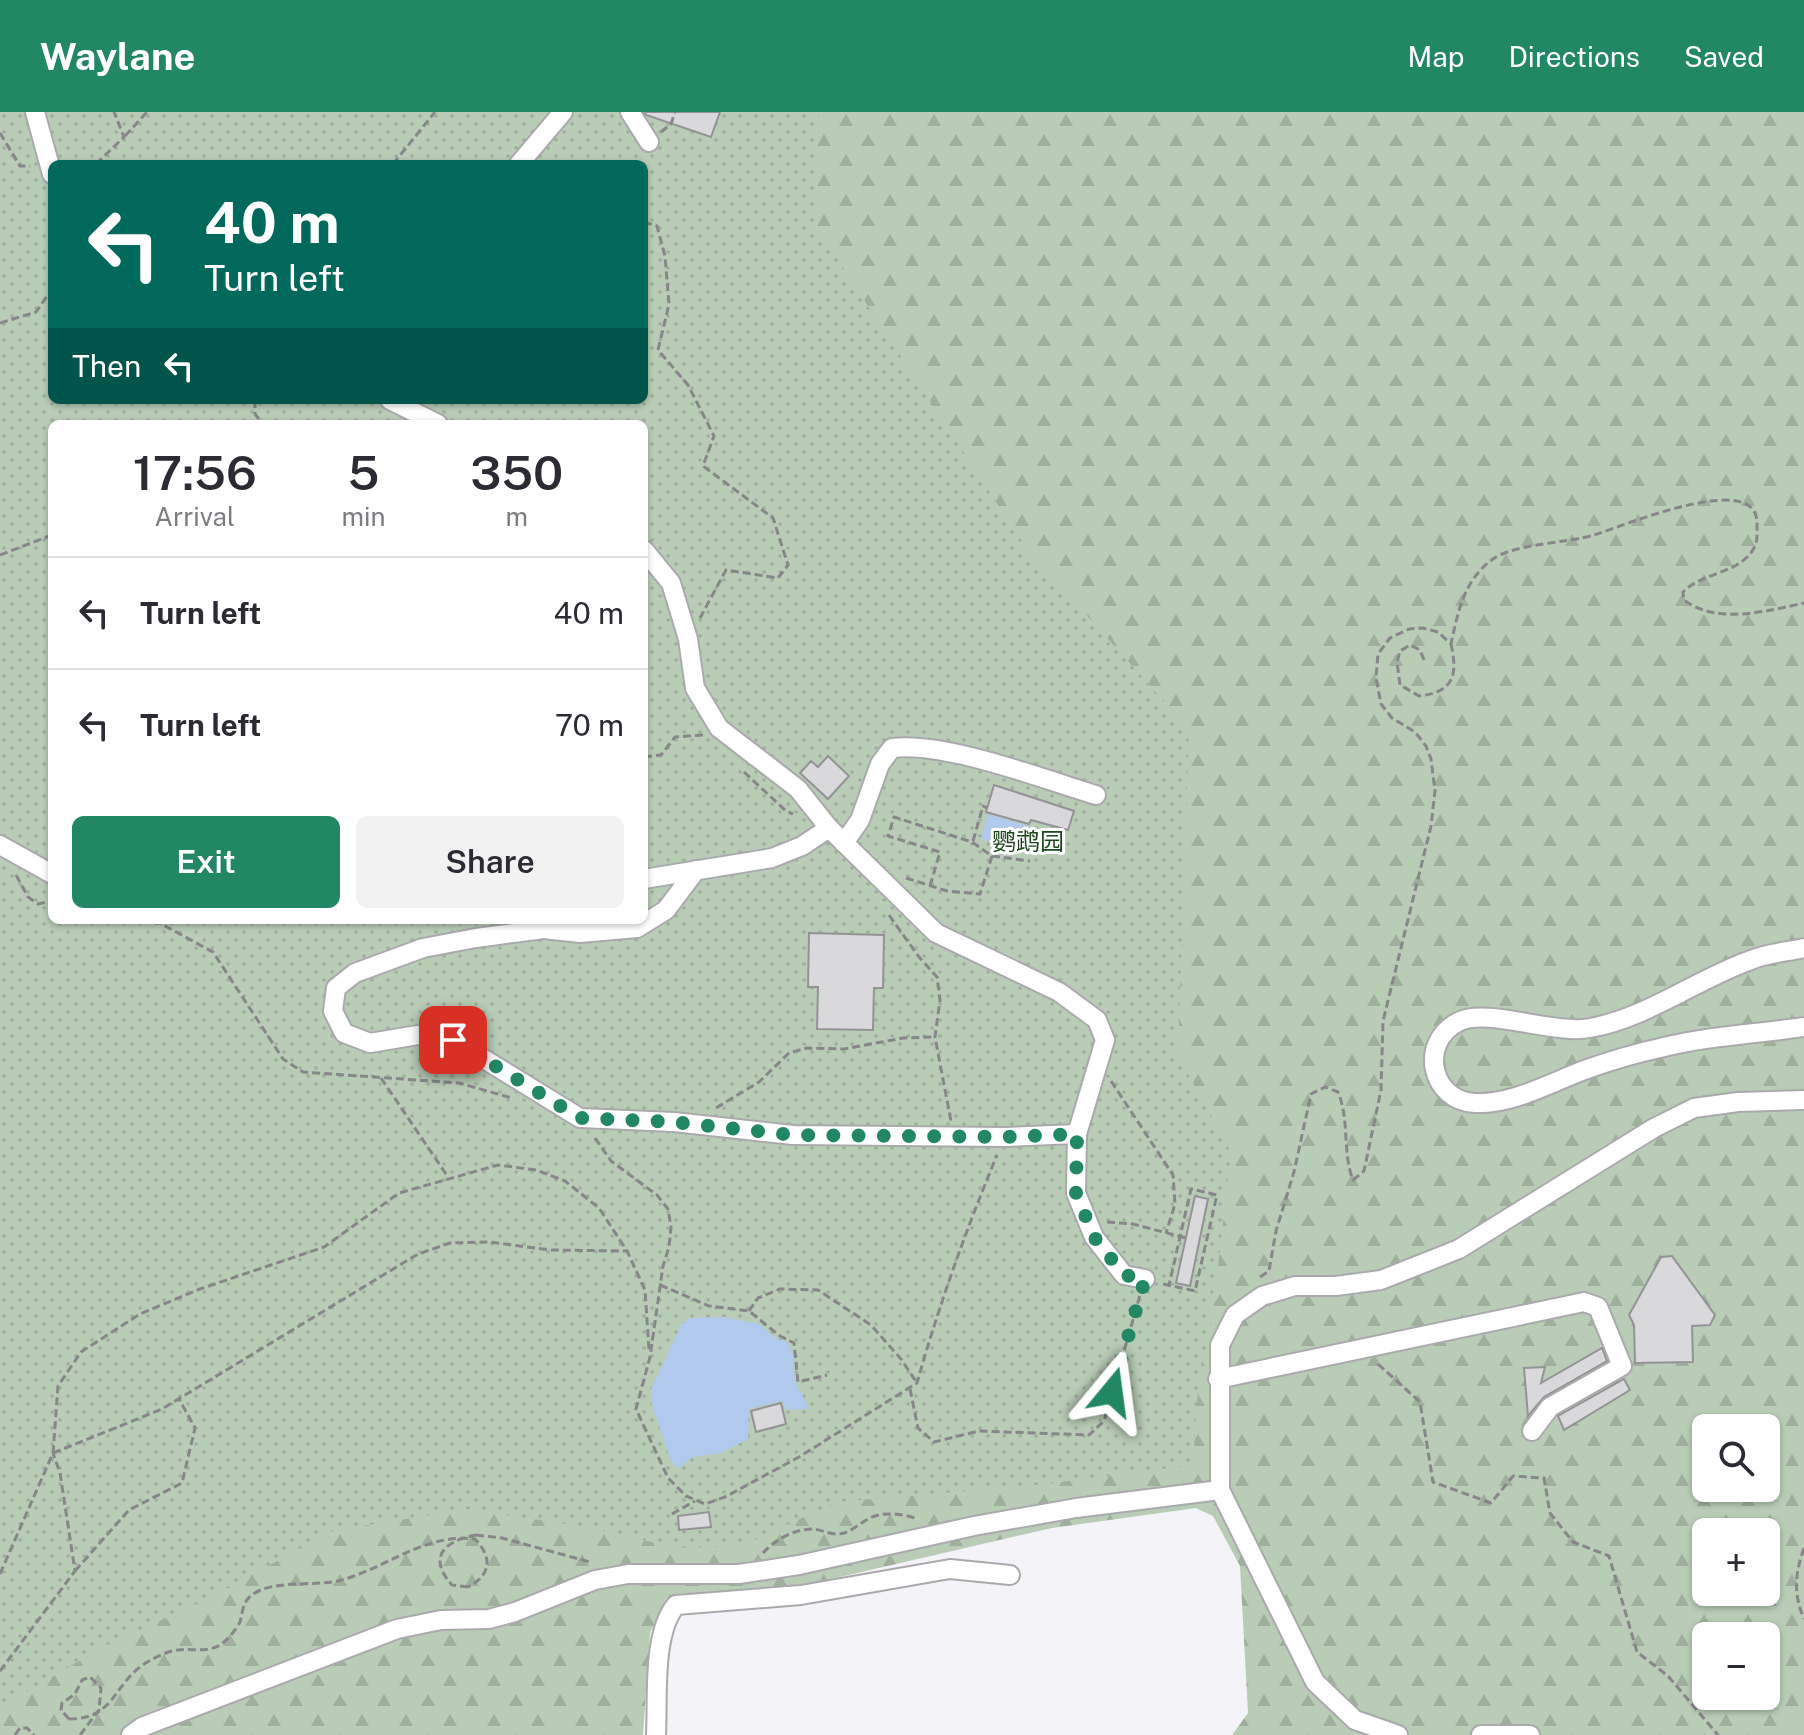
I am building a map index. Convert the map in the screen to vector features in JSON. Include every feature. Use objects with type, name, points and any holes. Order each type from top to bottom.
[{"type":"street","points":[[35,112],[48,160]]},
{"type":"street","points":[[522,160],[563,112]]},
{"type":"street","points":[[630,112],[649,142]]},
{"type":"street","points":[[398,404],[430,420]]},
{"type":"street","points":[[648,555],[671,583],[688,639],[695,688],[719,728],[798,789],[829,828],[936,933],[1059,992],[1097,1020],[1105,1040],[1077,1134],[1076,1193],[1094,1237],[1124,1275],[1145,1279]]},
{"type":"street","points":[[844,843],[860,820],[880,764],[892,748],[911,745],[980,761],[1096,795]]},
{"type":"street","points":[[648,878],[772,858],[802,846],[829,828]]},
{"type":"street","points":[[0,845],[48,872]]},
{"type":"street","points":[[648,921],[666,910],[696,870]]},
{"type":"street","points":[[643,924],[637,928],[580,933],[544,929],[423,948],[355,973],[336,988],[333,1011],[344,1033],[370,1043],[424,1034],[453,1040],[580,1118],[793,1135],[1005,1137],[1077,1134]]},
{"type":"street","points":[[1804,948],[1752,959],[1621,1020],[1589,1029],[1562,1030],[1482,1017],[1459,1021],[1444,1034],[1434,1049],[1434,1067],[1442,1087],[1456,1099],[1476,1104],[1507,1099],[1592,1067],[1663,1047],[1804,1027]]},
{"type":"street","points":[[1398,1735],[1355,1720],[1315,1682],[1220,1490],[1220,1345],[1235,1315],[1262,1296],[1295,1286],[1336,1286],[1381,1280],[1459,1249],[1654,1128],[1694,1108],[1738,1102],[1804,1100]]},
{"type":"street","points":[[1218,1379],[1584,1302],[1598,1307],[1622,1366],[1550,1407],[1532,1431]]},
{"type":"street","points":[[131,1735],[142,1727],[397,1629],[441,1620],[489,1619],[515,1612],[595,1580],[628,1574],[739,1574],[1061,1510],[1220,1490]]},
{"type":"street","points":[[656,1735],[661,1634],[666,1617],[676,1605],[801,1595],[950,1569],[1010,1575]]},
{"type":"street","points":[[1481,1735],[1530,1735]]},
{"type":"path","points":[[114,112],[124,137]]},
{"type":"path","points":[[100,160],[147,112]]},
{"type":"path","points":[[396,160],[435,112]]},
{"type":"path","points":[[649,142],[671,124],[675,112]]},
{"type":"path","points":[[0,133],[20,166],[48,169]]},
{"type":"path","points":[[648,223],[657,226],[665,256],[669,304],[658,350],[688,385],[714,436],[703,466],[773,518],[788,565],[778,578],[726,570],[688,639]]},
{"type":"path","points":[[0,323],[36,312],[48,295]]},
{"type":"path","points":[[1424,660],[1420,650],[1410,645],[1400,651],[1397,662],[1400,685],[1419,696],[1441,692],[1449,684],[1455,661],[1451,644],[1466,588],[1496,556],[1592,535],[1690,503],[1744,502],[1753,507],[1757,516],[1757,545],[1746,559],[1692,582],[1683,592],[1684,600],[1694,608],[1750,614],[1804,603]]},
{"type":"path","points":[[0,555],[48,537]]},
{"type":"path","points":[[1259,1277],[1269,1271],[1276,1231],[1294,1172],[1311,1094],[1325,1087],[1338,1092],[1345,1107],[1348,1167],[1353,1180],[1364,1171],[1381,1090],[1383,1021],[1431,826],[1435,791],[1426,746],[1415,732],[1392,718],[1381,704],[1376,678],[1378,654],[1390,638],[1409,629],[1423,628],[1438,632],[1451,644]]},
{"type":"path","points":[[648,757],[661,755],[675,737],[704,735]]},
{"type":"path","points":[[739,768],[786,811]]},
{"type":"path","points":[[972,842],[983,806],[987,808]]},
{"type":"path","points":[[930,886],[940,852],[888,836],[894,817],[972,842],[992,856],[1030,861]]},
{"type":"path","points":[[954,1136],[935,1037],[940,1000],[937,977],[886,910],[885,884],[895,874],[947,891],[980,894],[992,856]]},
{"type":"path","points":[[13,870],[28,897],[38,904],[48,902]]},
{"type":"path","points":[[710,1126],[716,1107],[759,1082],[789,1053],[807,1048],[844,1049],[903,1038],[935,1037]]},
{"type":"path","points":[[1096,1069],[1115,1085],[1173,1175],[1175,1204],[1166,1233]]},
{"type":"path","points":[[381,1078],[448,1177]]},
{"type":"path","points":[[580,1118],[611,1161],[657,1195],[668,1209],[671,1227],[669,1247],[660,1285],[650,1357],[636,1409],[668,1478],[686,1496],[705,1504],[725,1497],[799,1457],[917,1383],[968,1226],[1005,1137]]},
{"type":"path","points":[[0,1574],[53,1453],[58,1386],[81,1352],[140,1314],[200,1289],[324,1247],[399,1193],[498,1165],[536,1170],[565,1181],[599,1208],[627,1251],[645,1290],[650,1357]]},
{"type":"path","points":[[909,1388],[918,1428],[934,1442],[979,1431],[1089,1435],[1104,1421],[1145,1279],[1169,1285],[1195,1291],[1217,1195],[1191,1189],[1169,1285]]},
{"type":"path","points":[[1087,1220],[1133,1224],[1186,1238]]},
{"type":"path","points":[[1200,1241],[1206,1243]]},
{"type":"path","points":[[53,1453],[162,1409],[418,1254],[450,1243],[489,1242],[551,1250],[627,1251]]},
{"type":"path","points":[[660,1285],[709,1306],[749,1311],[780,1336],[794,1343],[798,1382],[827,1375]]},
{"type":"path","points":[[749,1311],[758,1298],[780,1289],[818,1290],[871,1325],[917,1383]]},
{"type":"path","points":[[1364,1350],[1420,1402],[1433,1482],[1491,1503],[1513,1476],[1544,1478],[1550,1513],[1573,1542],[1609,1556],[1637,1652],[1668,1676],[1718,1735]]},
{"type":"path","points":[[0,1671],[75,1571],[129,1510],[182,1483],[195,1428],[179,1399]]},
{"type":"path","points":[[53,1453],[60,1473],[75,1571]]},
{"type":"path","points":[[672,1514],[695,1501]]},
{"type":"path","points":[[755,1561],[770,1545],[791,1534],[811,1529],[837,1534],[887,1513],[919,1519]]},
{"type":"path","points":[[80,1735],[94,1716],[101,1704],[101,1688],[90,1677],[82,1680],[75,1694],[62,1703],[61,1710],[69,1719],[85,1719],[94,1716],[100,1713],[123,1681],[148,1661],[178,1650],[209,1649],[223,1644],[239,1623],[242,1608],[252,1595],[266,1588],[341,1581],[371,1570],[413,1548],[459,1537],[463,1538],[475,1539],[486,1550],[487,1566],[481,1580],[468,1587],[452,1585],[442,1574],[440,1559],[446,1544],[459,1538],[467,1536],[476,1535],[502,1538],[597,1564]]},
{"type":"path","points":[[1804,1548],[1795,1575],[1804,1619]]},
{"type":"path","points":[[15,1735],[20,1728],[27,1728],[34,1735]]},
{"type":"green space","name":"鹦鹉园","points":[[0,112],[1804,112],[1804,1735],[1232,1735],[1248,1713],[1240,1566],[1213,1516],[1196,1508],[1052,1528],[797,1587],[667,1598],[650,1633],[643,1735],[0,1735]]},
{"type":"green space","name":"鹦鹉园","points":[[0,112],[819,112],[815,225],[1027,549],[1189,729],[1178,1056],[1231,1152],[1216,1284],[1210,1301],[1211,1331],[1199,1372],[1193,1465],[1038,1485],[837,1502],[741,1546],[678,1548],[586,1527],[466,1509],[332,1531],[210,1598],[103,1647],[0,1707]]},
{"type":"water","points":[[988,814],[1055,834],[1049,855],[1034,850],[1033,855],[981,839]]},
{"type":"water","points":[[725,1317],[759,1324],[777,1339],[788,1342],[793,1356],[795,1381],[809,1409],[786,1410],[782,1401],[749,1409],[748,1439],[721,1453],[692,1457],[678,1469],[670,1459],[651,1402],[651,1389],[681,1325],[690,1318]]},
{"type":"building","points":[[644,112],[720,112],[711,137]]},
{"type":"building","points":[[828,756],[849,776],[828,799],[800,773],[811,761],[818,767]]},
{"type":"building","points":[[994,785],[1074,811],[1068,830],[1031,820],[1029,824],[986,812]]},
{"type":"building","points":[[809,933],[884,935],[883,988],[874,988],[873,1030],[817,1029],[818,987],[808,987]]},
{"type":"building","points":[[1195,1196],[1208,1199],[1190,1286],[1176,1283]]},
{"type":"building","points":[[1672,1256],[1715,1315],[1710,1325],[1692,1326],[1693,1362],[1635,1363],[1634,1325],[1629,1315],[1661,1257]]},
{"type":"building","points":[[1602,1348],[1607,1361],[1544,1397],[1528,1416],[1524,1368],[1545,1367],[1541,1383]]},
{"type":"building","points":[[1624,1379],[1630,1390],[1564,1430],[1558,1416]]},
{"type":"building","points":[[781,1403],[786,1424],[756,1432],[751,1411]]},
{"type":"building","points":[[709,1512],[711,1527],[679,1530],[678,1516]]},
{"type":"route","points":[[453,1040],[580,1118],[674,1122],[793,1135],[1005,1137],[1077,1134],[1076,1193],[1094,1237],[1124,1275],[1145,1279],[1112,1392]]}]
